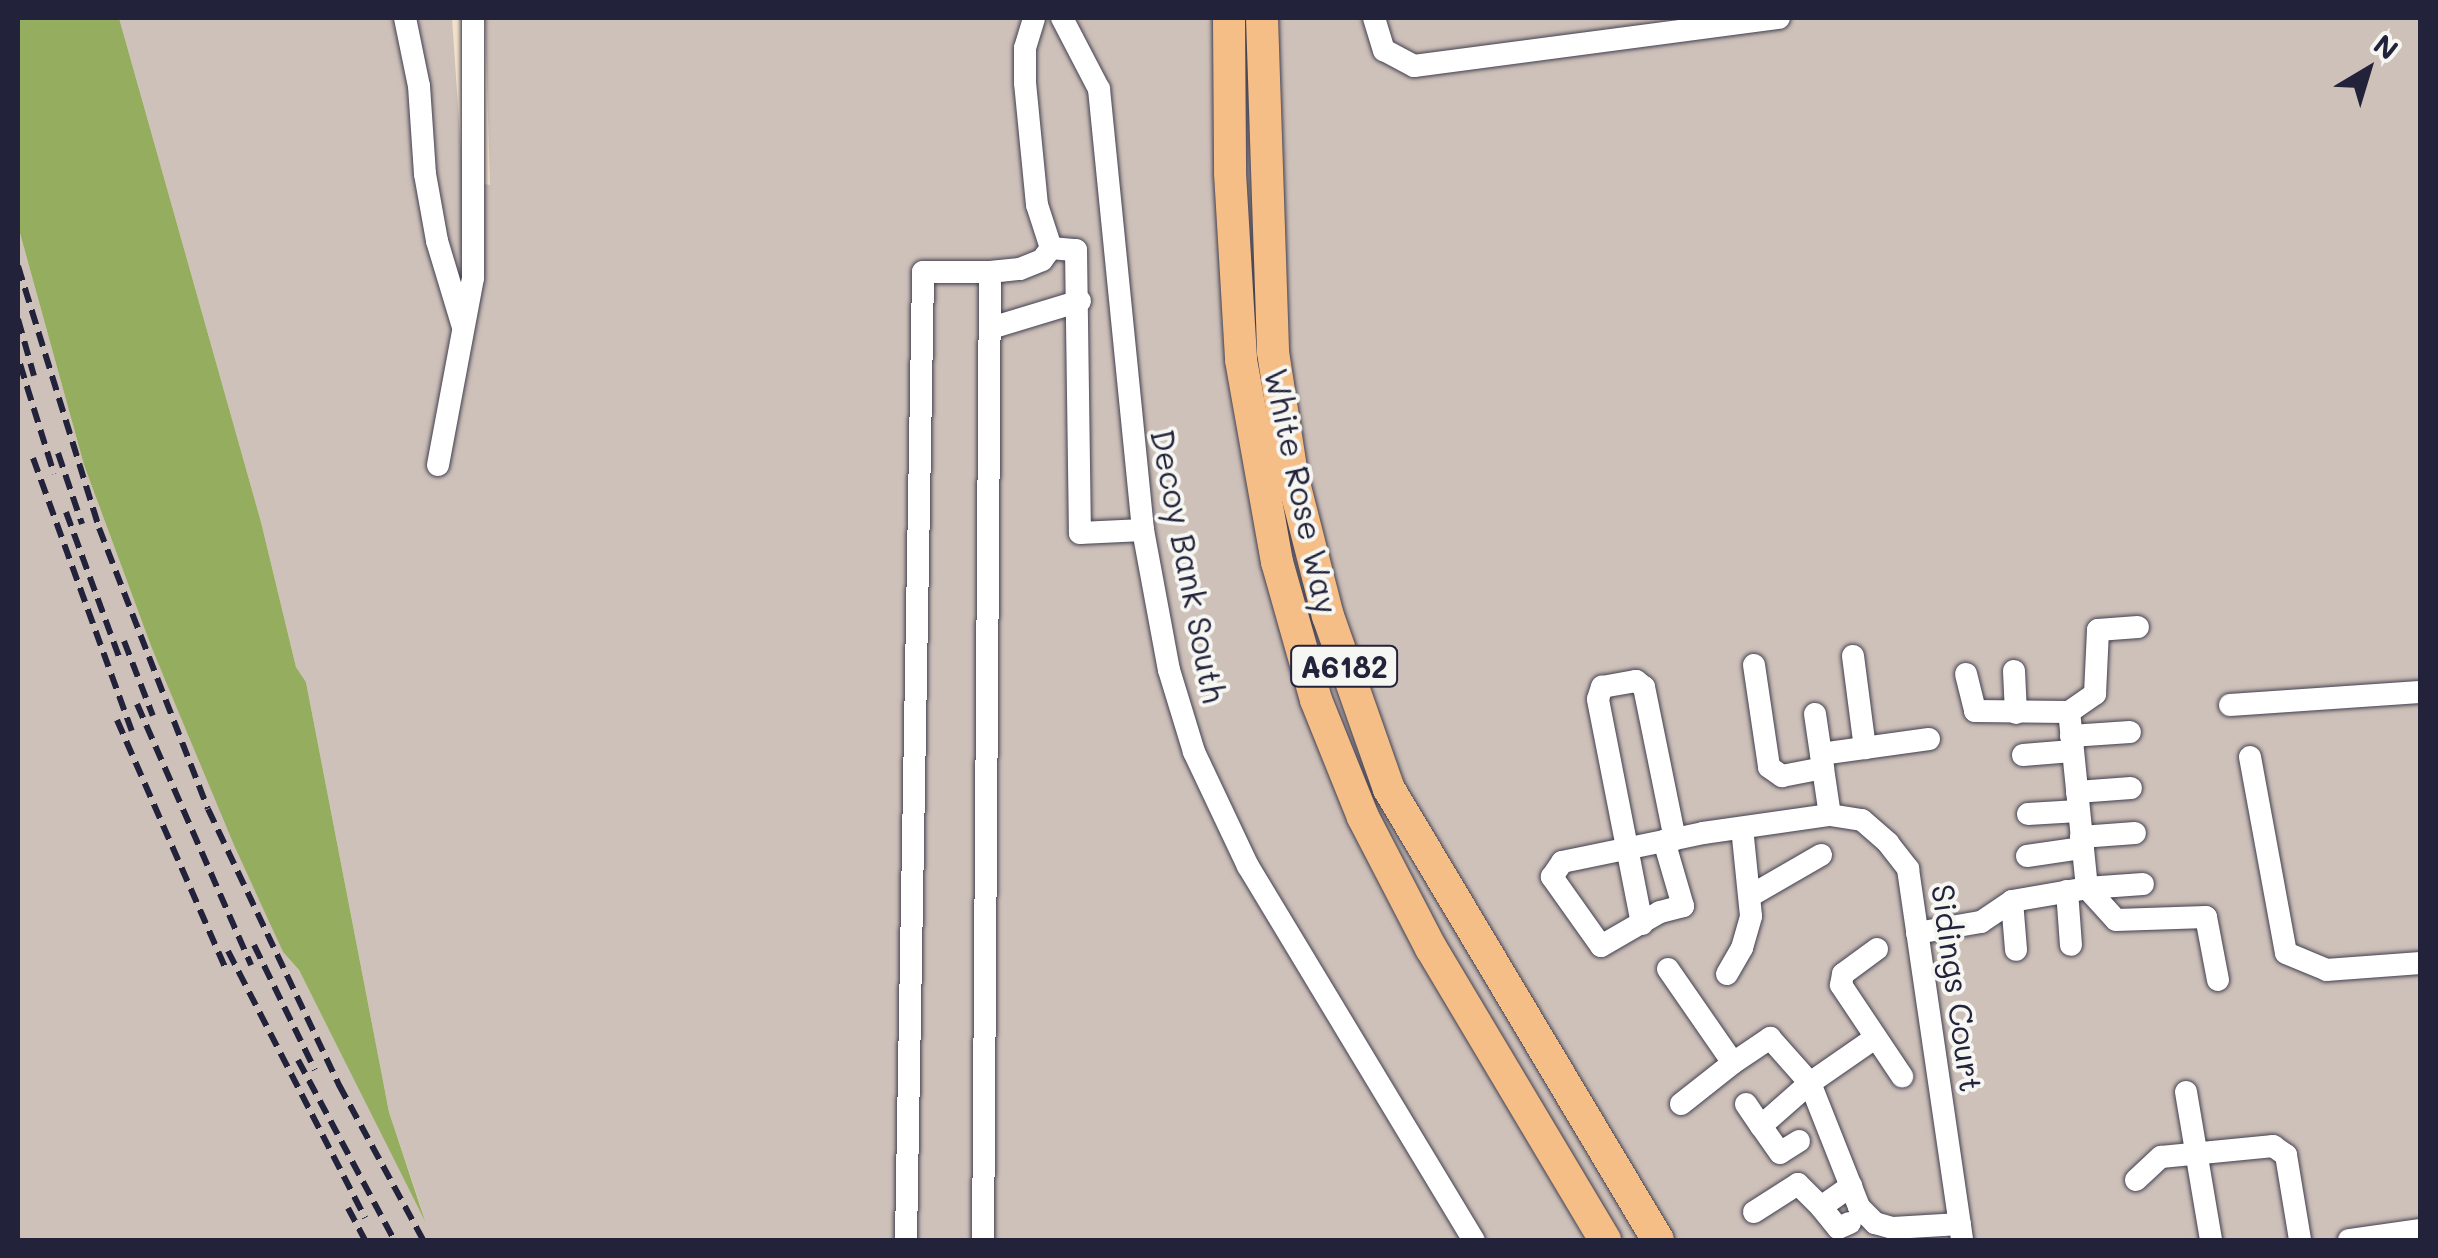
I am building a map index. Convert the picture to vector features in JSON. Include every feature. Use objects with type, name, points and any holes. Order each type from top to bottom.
[{"type":"highway","name":"White Rose Way","points":[[1229,18],[1230,173],[1240,360],[1277,562],[1316,700],[1363,818],[1431,948],[1604,1240]]},
{"type":"highway","name":"White Rose Way","points":[[1262,18],[1273,352],[1307,542],[1338,646],[1389,789],[1658,1240]]},
{"type":"street","points":[[405,18],[419,86],[431,208],[464,332]]},
{"type":"street","points":[[438,465],[473,278],[477,206],[473,18]]},
{"type":"street","points":[[1034,18],[1025,48],[1025,83],[1037,204],[1050,248]]},
{"type":"street","name":"Decoy Bank South","points":[[1062,18],[1091,66],[1106,125],[1130,435],[1143,530],[1170,670],[1194,752],[1248,866],[1474,1240]]},
{"type":"street","points":[[1374,18],[1384,50],[1414,66],[1779,18]]},
{"type":"street","points":[[906,1240],[923,272],[990,272],[1031,265],[1042,260],[1050,248]]},
{"type":"street","points":[[1050,248],[1076,250],[1080,302],[1080,533],[1143,530]]},
{"type":"street","points":[[983,1240],[990,272]]},
{"type":"street","points":[[991,328],[1080,302]]},
{"type":"street","points":[[1966,674],[1975,711],[2069,712],[2095,694],[2098,630],[2138,627]]},
{"type":"street","points":[[1853,656],[1865,748]]},
{"type":"street","points":[[1754,665],[1769,767],[1782,776],[1865,748],[1929,739]]},
{"type":"street","points":[[2014,671],[2016,713]]},
{"type":"street","points":[[1636,681],[1644,688],[1683,906],[1642,924],[1626,849],[1598,699],[1602,687],[1608,684],[1636,681]]},
{"type":"street","points":[[2230,705],[2420,692]]},
{"type":"street","points":[[2069,712],[2081,842],[2071,945]]},
{"type":"street","points":[[1815,714],[1830,815]]},
{"type":"street","points":[[2023,755],[2130,732]]},
{"type":"street","points":[[2250,757],[2286,954],[2327,970],[2420,962]]},
{"type":"street","points":[[2028,814],[2130,788]]},
{"type":"street","name":"Sidings Court","points":[[1642,924],[1601,946],[1552,876],[1562,862],[1703,833],[1830,815],[1862,820],[1888,843],[1908,869],[1961,1232],[1892,1234],[1875,1224],[1858,1207],[1810,1082],[1770,1038],[1733,1063]]},
{"type":"street","points":[[1726,974],[1748,930],[1750,896],[1742,828]]},
{"type":"street","points":[[2027,856],[2135,833]]},
{"type":"street","points":[[1750,896],[1821,854]]},
{"type":"street","points":[[1917,933],[1980,922],[2012,901],[2143,884]]},
{"type":"street","points":[[2077,890],[2116,920],[2206,917],[2218,980]]},
{"type":"street","points":[[2012,901],[2016,950]]},
{"type":"street","points":[[1877,950],[1840,980],[1902,1076]]},
{"type":"street","points":[[1668,969],[1733,1063],[1681,1104]]},
{"type":"street","points":[[1762,1126],[1810,1082],[1875,1038]]},
{"type":"street","points":[[2186,1092],[2212,1240]]},
{"type":"street","points":[[1746,1104],[1780,1153],[1799,1141]]},
{"type":"street","points":[[2136,1180],[2161,1156],[2269,1145],[2282,1151],[2300,1240]]},
{"type":"street","points":[[1754,1212],[1798,1184],[1838,1228],[1850,1223]]},
{"type":"street","points":[[1821,1207],[1851,1186]]},
{"type":"street","points":[[2349,1240],[2420,1230]]},
{"type":"shaded area","points":[[119,18],[452,18],[463,180],[490,185],[485,18],[2420,18],[2420,1240],[18,1240],[18,226],[84,465],[151,646],[283,952],[299,970],[422,1211],[389,1112],[306,682],[296,667],[261,522]]},
{"type":"green space","points":[[18,18],[119,18],[261,522],[296,667],[306,682],[389,1112],[425,1221],[299,970],[283,952],[234,845],[151,646],[84,465],[18,226]]},
{"type":"railway","points":[[18,266],[99,528],[208,809],[339,1085],[423,1240]]},
{"type":"railway","points":[[18,319],[34,376]]},
{"type":"railway","points":[[20,364],[54,474]]},
{"type":"railway","points":[[58,453],[82,524]]},
{"type":"railway","points":[[33,458],[132,731]]},
{"type":"railway","points":[[66,512],[121,662]]},
{"type":"railway","points":[[124,641],[153,716]]},
{"type":"railway","points":[[137,704],[251,965]]},
{"type":"railway","points":[[117,720],[227,972]]},
{"type":"railway","points":[[254,945],[315,1070]]},
{"type":"railway","points":[[228,951],[365,1218]]},
{"type":"railway","points":[[298,1060],[394,1240]]},
{"type":"railway","points":[[348,1208],[365,1240]]}]
